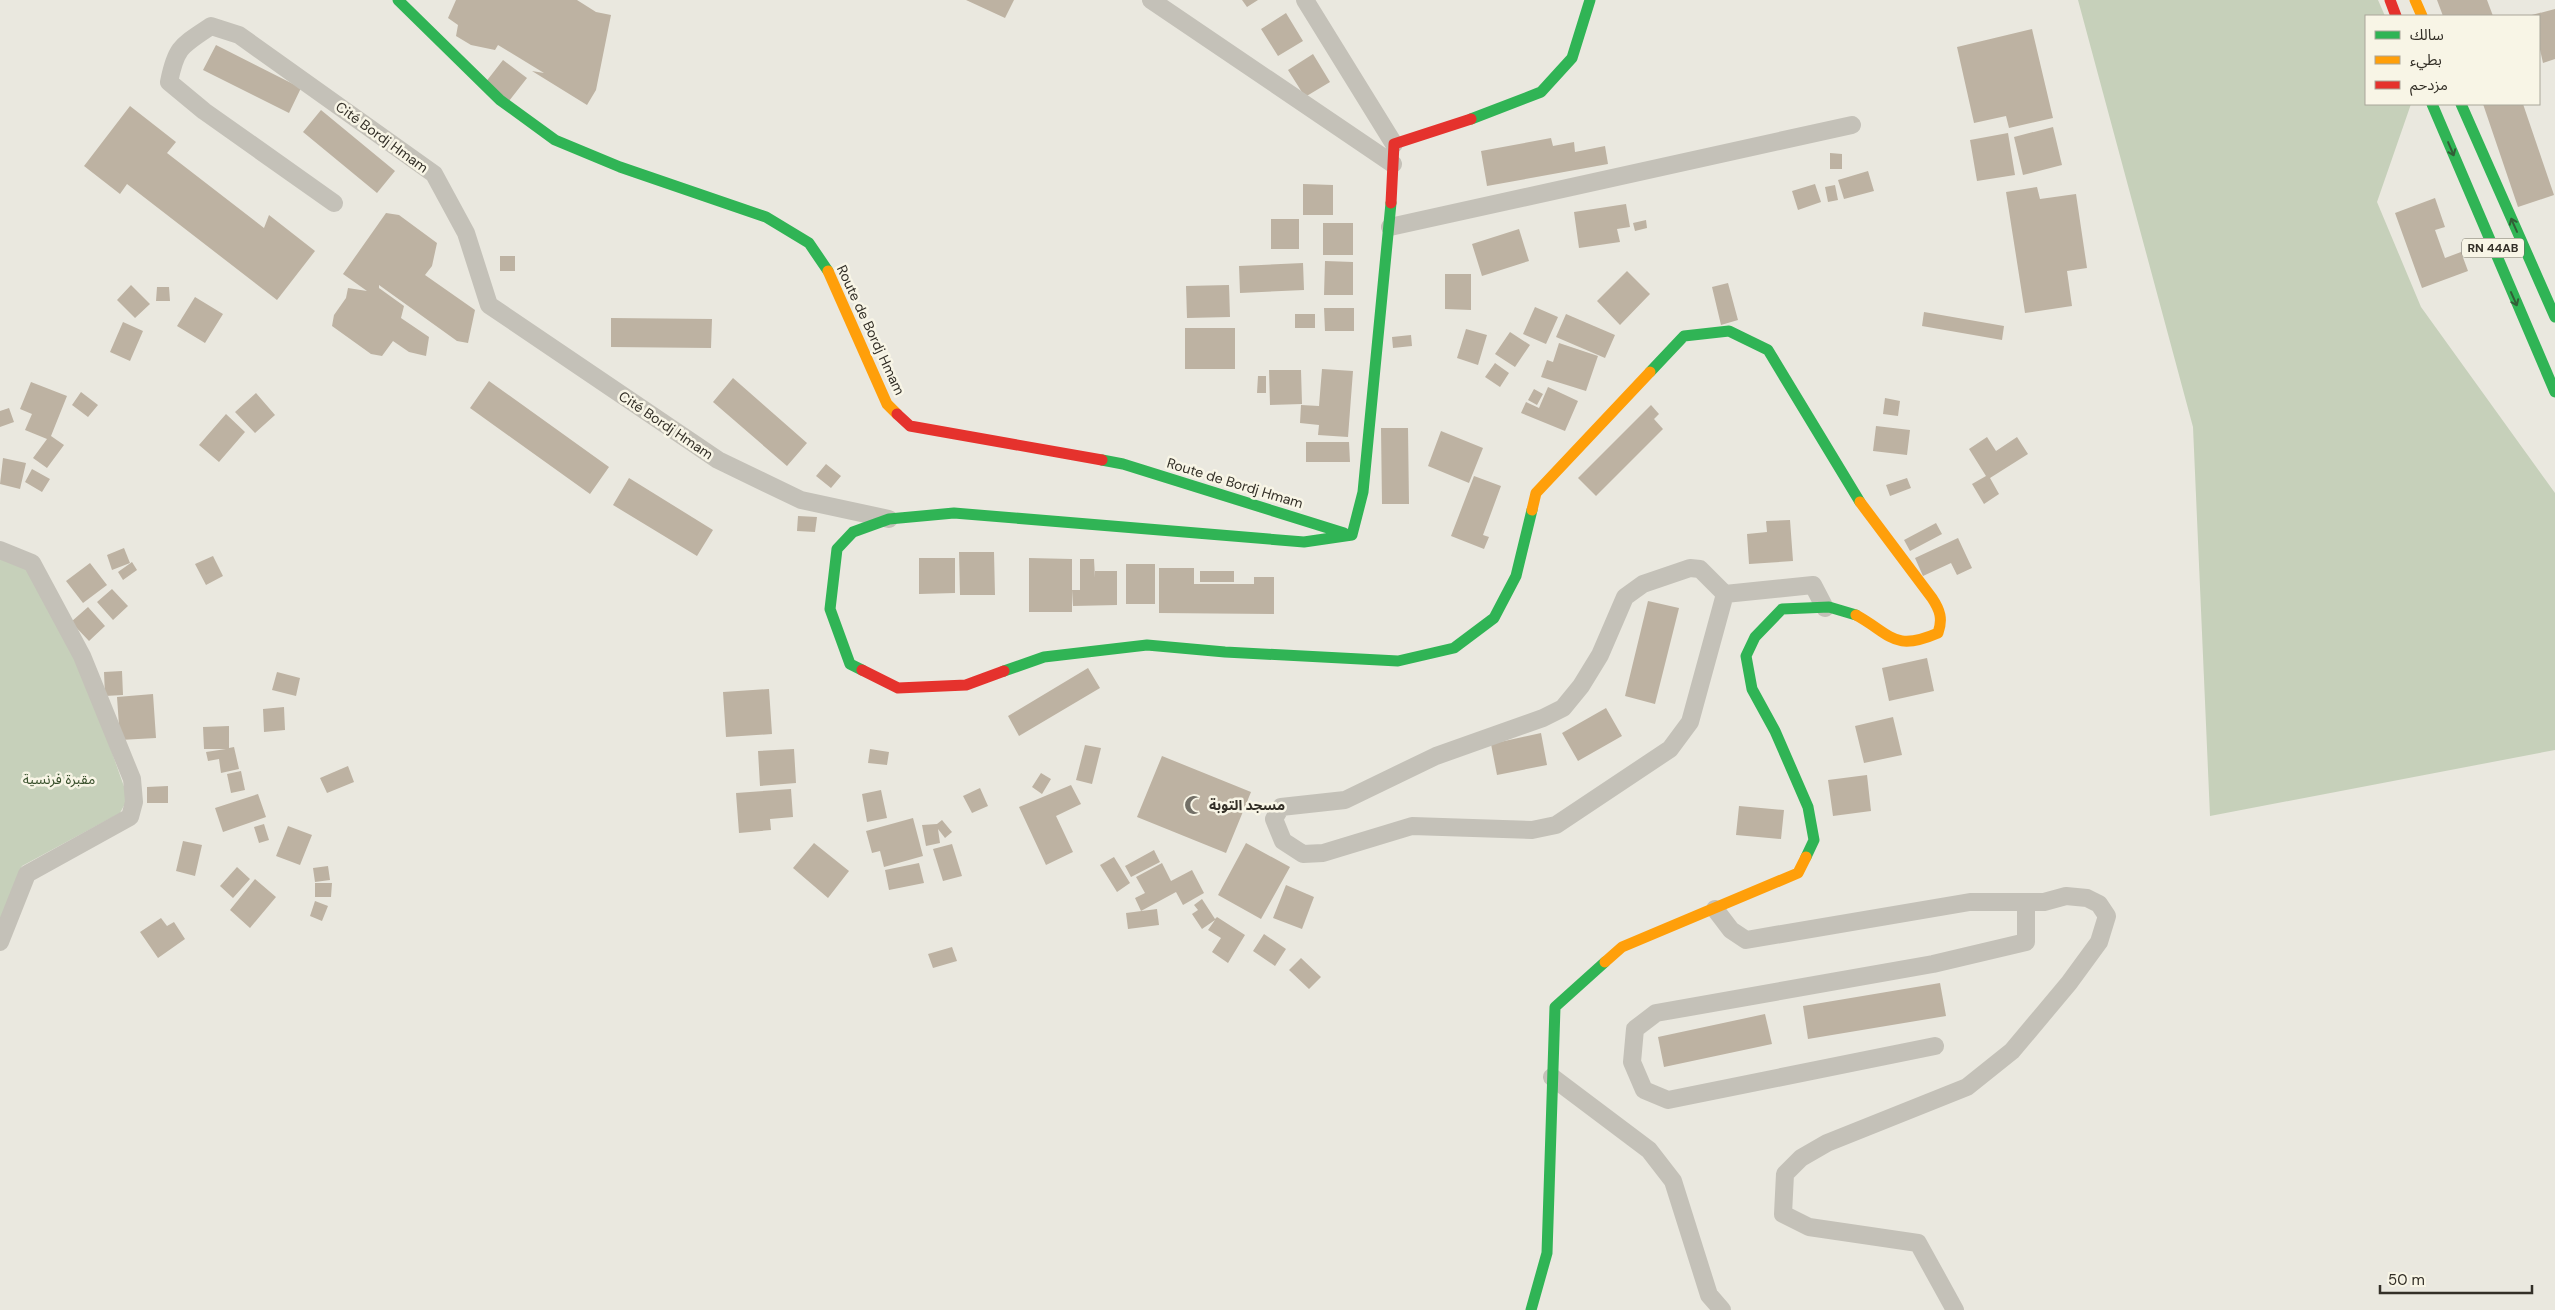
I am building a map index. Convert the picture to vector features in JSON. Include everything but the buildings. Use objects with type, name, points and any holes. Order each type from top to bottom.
[{"type":"street","name":"Route de Bordj Hmam","points":[[398,0],[500,100],[555,140],[620,167],[766,217],[809,243],[831,275],[887,404],[910,426],[1123,464],[1352,535]]},
{"type":"street","points":[[1151,0],[1393,164]]},
{"type":"street","points":[[1305,0],[1394,144],[1390,227],[1364,492],[1352,535],[1304,542],[954,513],[889,519],[853,532],[837,549],[830,609],[850,664],[898,688],[966,685],[1044,657],[1147,645],[1225,652],[1398,661],[1454,648],[1494,618],[1516,576],[1536,493],[1684,336],[1729,330],[1768,350],[1866,512],[1938,606],[1942,618],[1942,626],[1938,633],[1920,643],[1905,643],[1892,639],[1843,610],[1825,608],[1782,609],[1755,637],[1746,656],[1752,689],[1775,731],[1808,806],[1814,840],[1798,873],[1622,947],[1555,1007],[1547,1254],[1531,1310]]},
{"type":"street","points":[[1394,144],[1504,108],[1541,92],[1572,58],[1590,0]]},
{"type":"street","points":[[2390,0],[2396,15]]},
{"type":"street","points":[[2415,0],[2422,15]]},
{"type":"street","name":"Cité Bordj Hmam","points":[[334,203],[204,111],[169,82],[174,56],[189,41],[211,26],[239,35],[434,174],[466,233],[489,305],[718,460],[801,500],[889,519]]},
{"type":"street","name":"RN 44AB","points":[[2432,105],[2555,392]]},
{"type":"street","name":"RN 44AB","points":[[2461,105],[2555,317]]},
{"type":"street","points":[[1390,227],[1852,125]]},
{"type":"street","points":[[0,550],[32,563],[82,656],[132,779],[134,802],[130,817],[27,874],[0,942]]},
{"type":"street","points":[[1690,568],[1700,569],[1725,594],[1690,722],[1670,749],[1556,825],[1532,830],[1412,826],[1323,853],[1304,854],[1283,841],[1274,819],[1281,808],[1345,800],[1436,756],[1542,718],[1562,708],[1582,686],[1600,655],[1625,597],[1643,584],[1690,568]]},
{"type":"street","points":[[1725,594],[1813,585],[1825,608]]},
{"type":"street","points":[[1714,909],[1731,930],[1746,940],[1970,902],[2044,902],[2066,896],[2087,898],[2099,904],[2107,916],[2099,942],[2069,983],[2012,1052],[1967,1087],[1827,1143],[1801,1158],[1785,1174],[1783,1214],[1808,1227],[1918,1243],[1955,1310]]},
{"type":"street","points":[[1935,1046],[1668,1100],[1644,1090],[1632,1062],[1634,1029],[1656,1013],[1934,964],[2026,942],[2026,902]]},
{"type":"street","points":[[1552,1076],[1649,1150],[1673,1181],[1709,1294],[1722,1310]]},
{"type":"green space","points":[[2078,0],[2378,0],[2385,15],[2365,15],[2365,105],[2411,105],[2377,202],[2421,307],[2555,493],[2555,750],[2210,816],[2193,427]]},
{"type":"green space","name":"مقبرة فرنسية","points":[[0,556],[26,566],[88,684],[128,798],[120,813],[22,866],[0,923]]},
{"type":"traffic: fast","points":[[398,0],[500,100],[555,140],[620,167],[766,217],[809,243],[828,271]]},
{"type":"traffic: fast","points":[[1471,119],[1541,92],[1572,58],[1590,0]]},
{"type":"traffic: fast","points":[[2432,105],[2555,392]]},
{"type":"traffic: fast","points":[[2461,105],[2555,317]]},
{"type":"traffic: fast","points":[[1352,535],[1363,492],[1391,203]]},
{"type":"traffic: fast","points":[[1650,372],[1684,336],[1729,331],[1768,350],[1860,502]]},
{"type":"traffic: fast","points":[[1102,460],[1123,464],[1344,533]]},
{"type":"traffic: fast","points":[[1004,671],[1044,657],[1147,645],[1225,652],[1398,661],[1454,648],[1494,618],[1516,576],[1532,510]]},
{"type":"traffic: fast","points":[[862,670],[850,664],[830,609],[837,549],[853,532],[889,519],[954,513],[1304,542],[1352,535]]},
{"type":"traffic: fast","points":[[1806,857],[1814,840],[1808,807],[1775,731],[1752,689],[1746,656],[1755,637],[1782,609],[1829,607],[1856,615]]},
{"type":"traffic: fast","points":[[1531,1310],[1547,1253],[1555,1007],[1605,962]]},
{"type":"traffic: slow","points":[[2415,0],[2422,15]]},
{"type":"traffic: slow","points":[[828,271],[887,404],[897,414]]},
{"type":"traffic: slow","points":[[1532,510],[1536,493],[1650,372]]},
{"type":"traffic: slow","points":[[1856,615],[1894,639],[1902,641],[1923,639],[1938,633],[1940,623],[1939,611],[1932,598],[1860,502]]},
{"type":"traffic: slow","points":[[1605,962],[1622,947],[1798,873],[1806,857]]},
{"type":"traffic: jam","points":[[2390,0],[2396,15]]},
{"type":"traffic: jam","points":[[1391,203],[1394,144],[1471,119]]},
{"type":"traffic: jam","points":[[897,414],[910,426],[1102,460]]},
{"type":"traffic: jam","points":[[862,670],[898,688],[966,685],[1004,671]]},
{"type":"place","name":"مسجد التوبة","points":[[1194,805]]}]
